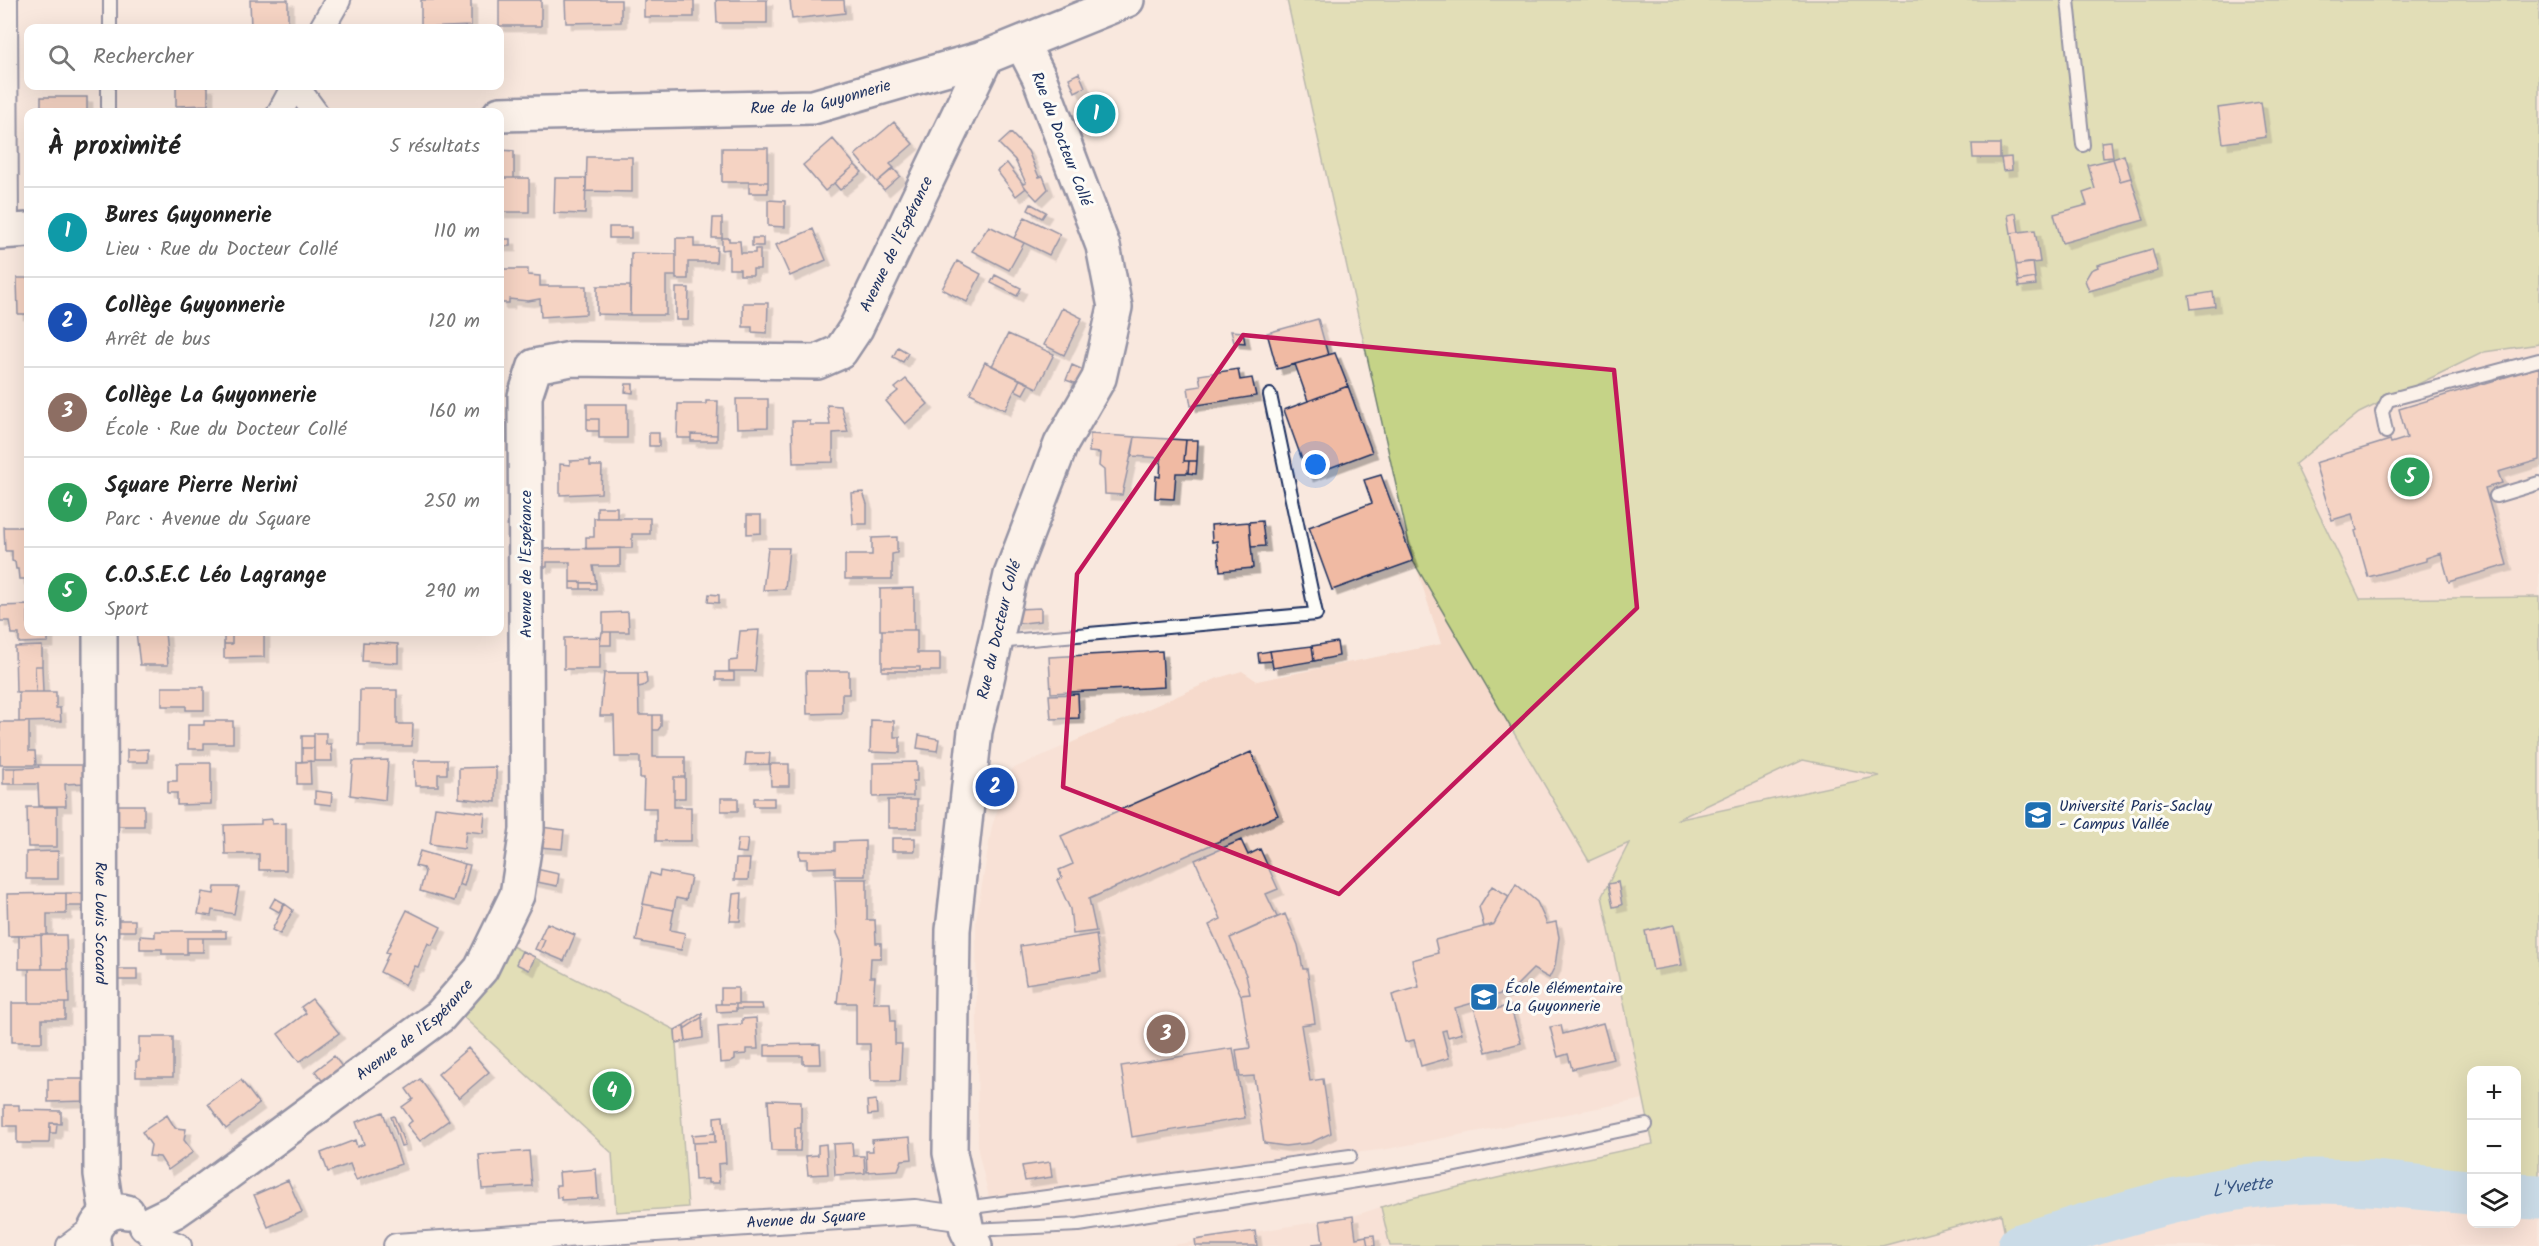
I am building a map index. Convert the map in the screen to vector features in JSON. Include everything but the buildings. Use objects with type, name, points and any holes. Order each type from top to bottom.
[{"type":"street","points":[[5,0],[11,231]]},
{"type":"street","points":[[324,24],[338,0]]},
{"type":"street","name":"Rue de la Guyonnerie","points":[[504,114],[813,107],[986,57],[1127,0]]},
{"type":"street","name":"Rue du Docteur Collé","points":[[967,1226],[950,1154],[953,930],[975,732],[1011,575],[1061,444],[1100,378],[1115,307],[1103,246],[1039,77],[1022,44]]},
{"type":"street","name":"Avenue de l'Espérance","points":[[156,1238],[175,1211],[440,1016],[481,969],[518,895],[527,830],[525,396],[535,366],[570,359],[817,362],[840,352],[856,328],[986,57]]},
{"type":"street","points":[[282,108],[293,90]]},
{"type":"street","points":[[298,90],[312,108]]},
{"type":"street","name":"Rue Louis Scocard","points":[[91,1233],[101,1174],[100,636]]},
{"type":"street","points":[[91,1233],[121,1210],[136,1214],[156,1238]]},
{"type":"street","name":"Avenue du Square","points":[[396,1246],[915,1212],[967,1226]]},
{"type":"lane","points":[[110,0],[110,24]]},
{"type":"lane","points":[[2068,0],[2082,145]]},
{"type":"lane","points":[[108,90],[108,108]]},
{"type":"lane","points":[[2386,432],[2382,412],[2388,400],[2539,360]]},
{"type":"lane","points":[[996,642],[1316,614],[1270,395]]},
{"type":"lane","points":[[2496,496],[2539,483]]},
{"type":"lane","points":[[967,1226],[1079,1225],[1451,1166],[1646,1125]]},
{"type":"lane","points":[[967,1226],[1350,1156]]},
{"type":"highlighted area","points":[[1243,335],[1614,370],[1637,608],[1339,894],[1063,787],[1077,574]]},
{"type":"shaded area","name":"Université Paris-Saclay - Campus Vallée","points":[[2539,290],[2539,1246],[1720,1246],[1653,1144],[1644,1099],[1387,1149],[989,1197],[978,1151],[976,920],[992,826],[1012,769],[1218,678],[1242,671],[1257,681],[1441,644],[1416,566]]},
{"type":"shaded area","points":[[1381,1207],[1390,1246],[1167,1246],[1353,1216]]},
{"type":"green space","points":[[1287,0],[2539,0],[2539,344],[2484,352],[2359,413],[2295,464],[2360,599],[2539,597],[2539,1190],[2521,1186],[2521,1066],[2467,1066],[2467,1182],[2327,1170],[2160,1193],[2005,1235],[2001,1214],[1882,1246],[1390,1246],[1381,1207],[1527,1171],[1653,1144],[1602,896],[1629,843],[1589,861],[1413,561]],"holes":[[[1803,760],[1880,776],[1676,820]]]},
{"type":"green space","points":[[508,944],[675,1030],[688,1207],[616,1212],[612,1153],[460,1014]]},
{"type":"waterway","name":"L'Yvette","points":[[2020,1246],[2164,1203],[2275,1183],[2352,1182],[2467,1192]]},
{"type":"waterway","name":"L'Yvette","points":[[2521,1196],[2539,1197]]},
{"type":"place","name":"Bures Guyonnerie","points":[[1096,114]]},
{"type":"place","name":"C.O.S.E.C Léo Lagrange","points":[[2410,477]]},
{"type":"place","name":"Collège Guyonnerie","points":[[995,787]]},
{"type":"place","name":"Université Paris-Saclay - Campus Vallée","points":[[2038,815]]},
{"type":"place","name":"École élémentaire La Guyonnerie","points":[[1484,997]]},
{"type":"place","name":"Collège La Guyonnerie","points":[[1166,1034]]},
{"type":"place","name":"Square Pierre Nerini","points":[[612,1091]]}]
